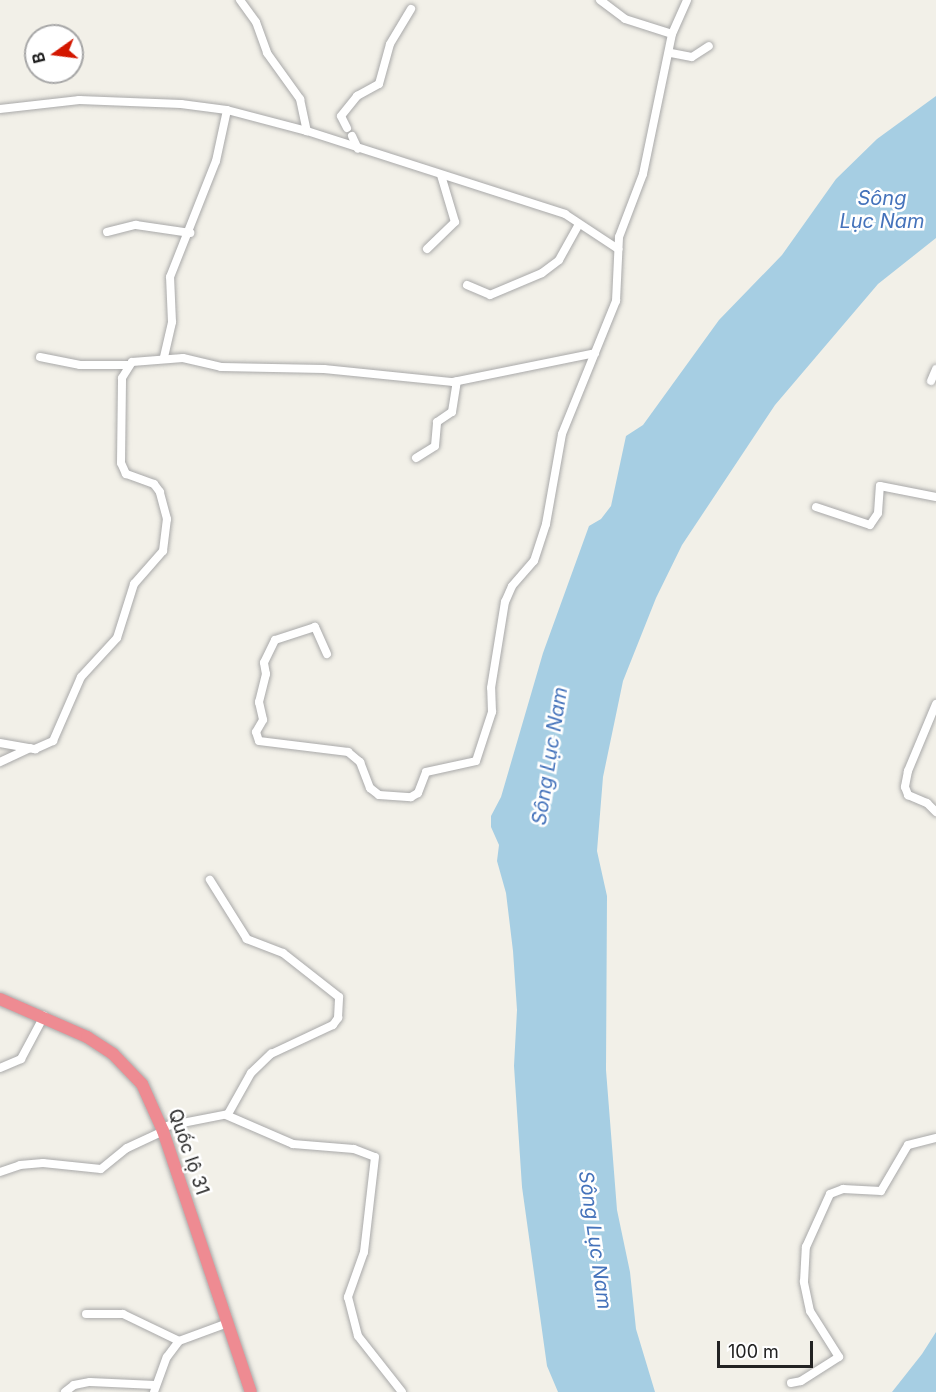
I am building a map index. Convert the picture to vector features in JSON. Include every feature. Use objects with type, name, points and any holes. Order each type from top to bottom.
[{"type":"highway","name":"Quốc lộ 31","points":[[0,999],[44,1016],[87,1037],[131,1069],[151,1101],[163,1129],[251,1392]]},
{"type":"street","points":[[240,0],[256,22],[267,53],[300,99],[307,131]]},
{"type":"street","points":[[600,0],[625,19],[672,34]]},
{"type":"street","points":[[327,654],[315,627],[274,640],[264,663],[266,674],[259,702],[263,720],[256,734],[259,741],[348,752],[360,762],[370,788],[379,795],[411,797],[418,793],[426,772],[474,763],[492,712],[491,688],[505,602],[512,586],[534,561],[546,524],[562,434],[617,295],[618,249],[643,174],[658,88],[671,53],[672,34],[687,0]]},
{"type":"street","points":[[358,149],[341,116],[357,96],[379,84],[390,44],[411,9]]},
{"type":"street","points":[[671,53],[692,57],[709,46]]},
{"type":"street","points":[[0,109],[96,100],[227,110],[307,131],[441,176],[565,214],[618,249]]},
{"type":"street","points":[[164,357],[172,322],[169,281],[190,233],[204,185],[221,146],[227,110]]},
{"type":"street","points":[[427,249],[455,222],[441,176]]},
{"type":"street","points":[[467,285],[490,295],[542,273],[558,260],[579,224]]},
{"type":"street","points":[[107,232],[136,225],[190,233]]},
{"type":"street","points":[[40,357],[80,366],[128,365],[164,357],[219,366],[324,369],[457,381],[595,353]]},
{"type":"street","points":[[0,743],[42,749],[53,741],[81,677],[117,638],[134,584],[158,559],[166,542],[166,519],[158,488],[126,474],[121,463],[122,378],[128,365]]},
{"type":"street","points":[[930,381],[936,369]]},
{"type":"street","points":[[416,458],[435,446],[437,422],[452,411],[457,381]]},
{"type":"street","points":[[816,507],[870,525],[878,513],[880,486],[936,497]]},
{"type":"street","points":[[936,704],[908,771],[905,787],[908,795],[936,812]]},
{"type":"street","points":[[0,762],[30,748]]},
{"type":"street","points":[[0,1172],[44,1163],[101,1169],[127,1148],[163,1129],[226,1115],[237,1104],[251,1073],[271,1054],[333,1025],[338,1018],[339,997],[283,953],[248,939],[210,880]]},
{"type":"street","points":[[0,1068],[21,1059],[44,1016]]},
{"type":"street","points":[[226,1115],[293,1144],[354,1149],[375,1157],[364,1252],[348,1297],[358,1336],[402,1392]]},
{"type":"street","points":[[791,1383],[801,1381],[839,1357],[810,1311],[804,1282],[806,1248],[830,1194],[843,1188],[880,1191],[908,1144],[936,1138]]},
{"type":"street","points":[[86,1314],[123,1314],[179,1341]]},
{"type":"street","points":[[65,1392],[74,1384],[90,1382],[154,1389],[166,1357],[179,1341],[228,1323]]},
{"type":"water","name":"Sông Lục Nam","points":[[936,96],[936,238],[878,284],[775,405],[682,545],[656,598],[623,681],[603,777],[597,851],[607,896],[606,1070],[617,1210],[630,1272],[636,1329],[655,1392],[558,1392],[547,1366],[522,1187],[514,1066],[517,1010],[513,951],[506,893],[497,861],[499,845],[491,827],[491,816],[501,797],[543,653],[589,526],[601,519],[611,506],[626,436],[643,425],[719,320],[782,255],[836,179],[877,139]]},
{"type":"water","points":[[936,1332],[936,1392],[892,1392],[922,1354]]}]
